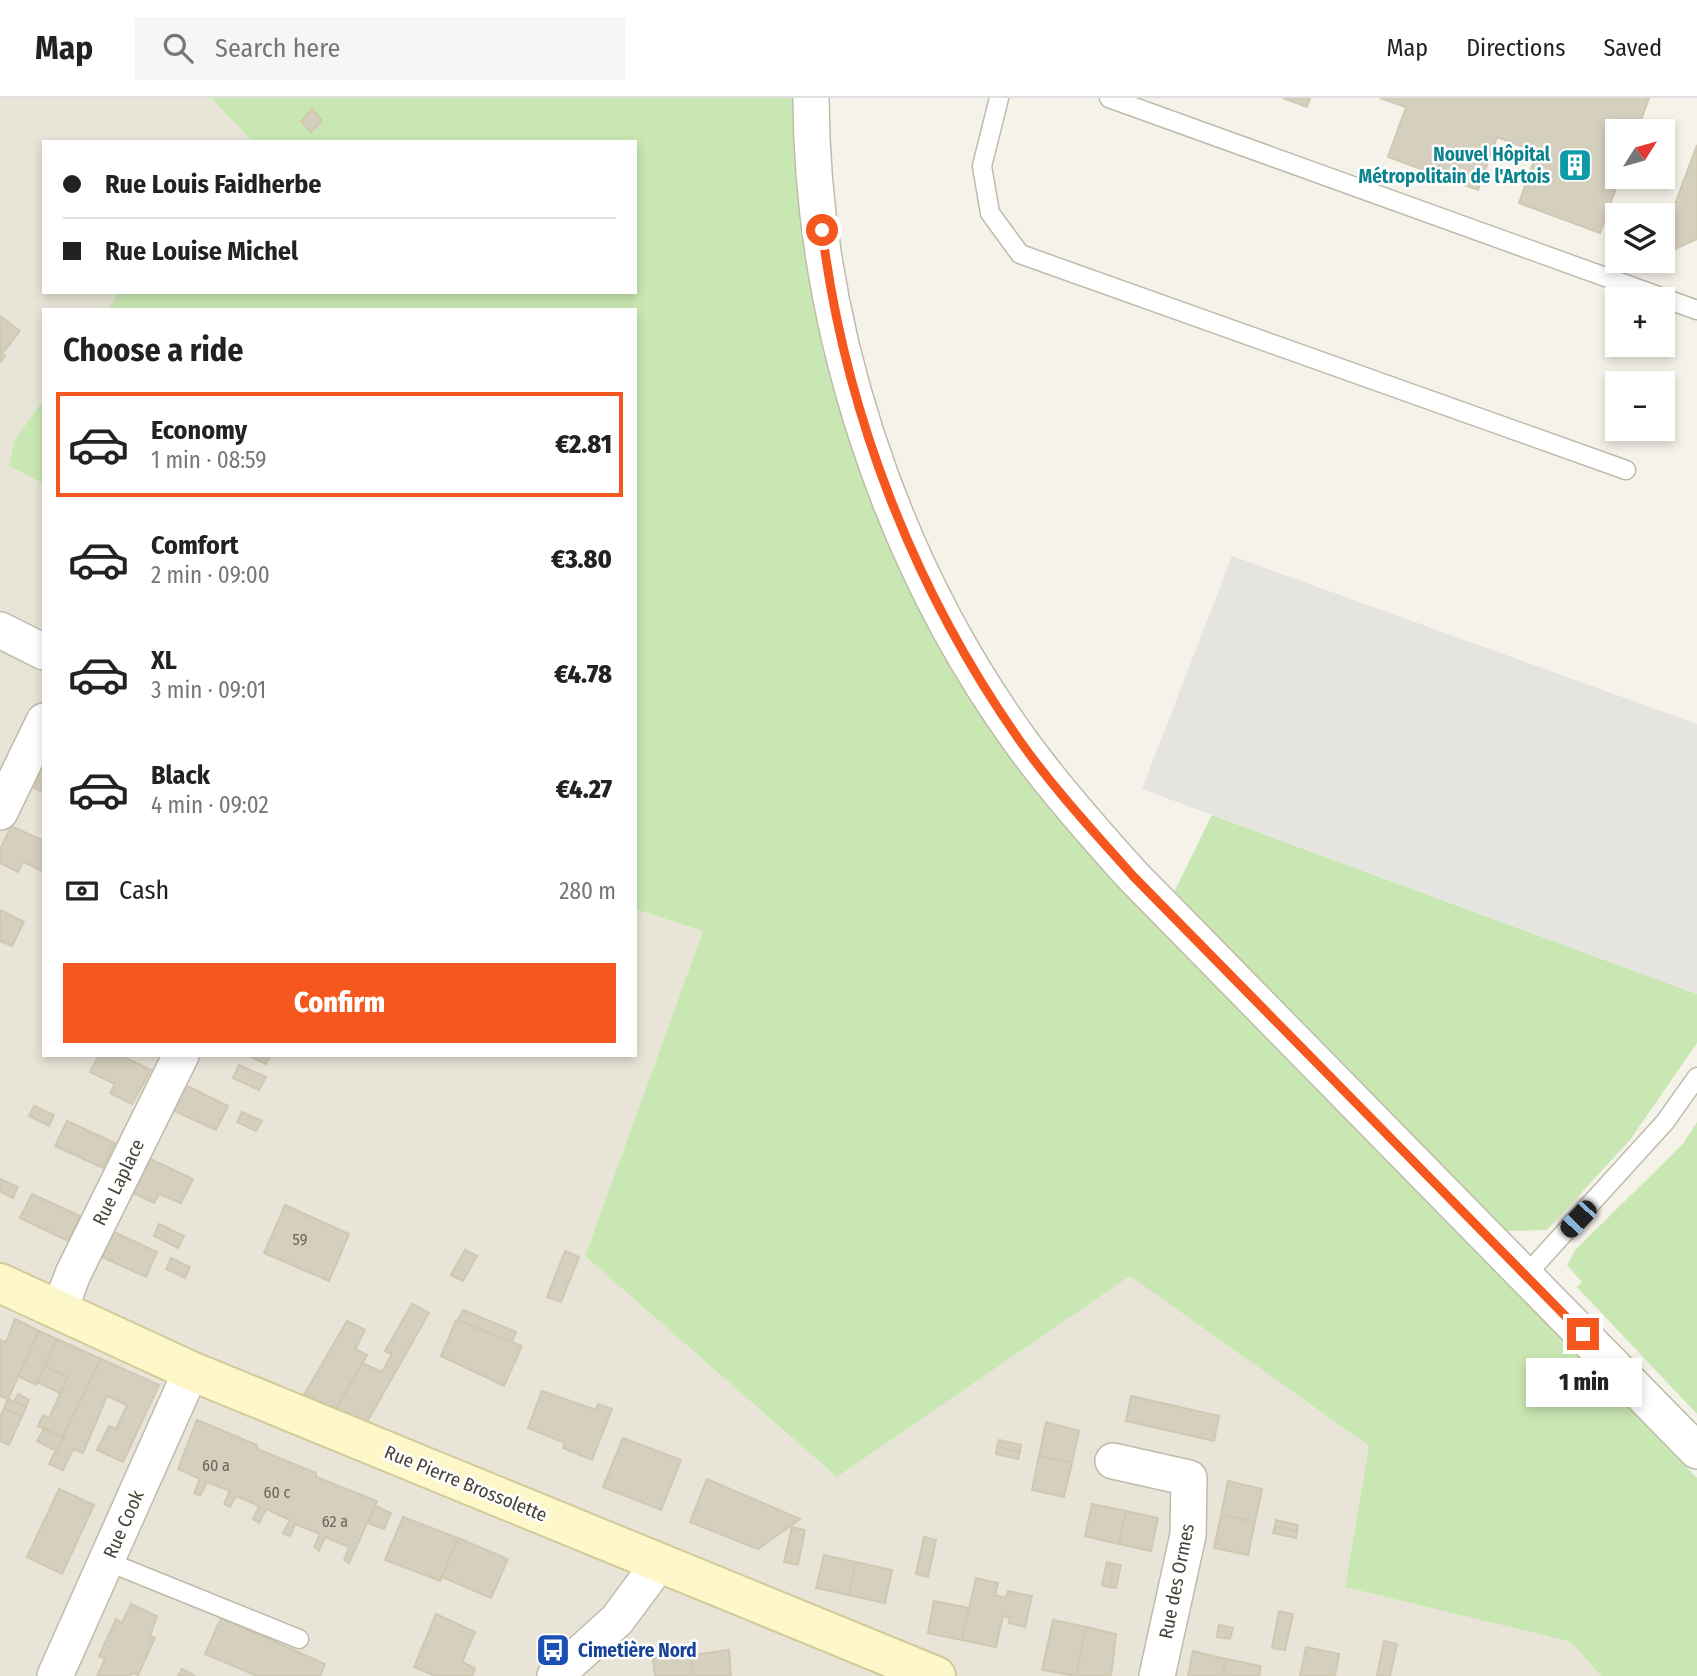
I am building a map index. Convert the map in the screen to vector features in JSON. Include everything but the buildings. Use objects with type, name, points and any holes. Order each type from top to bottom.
[{"type":"street","points":[[811,98],[811,147],[829,286],[851,383],[876,469],[966,657],[1020,741],[1076,812],[1133,876],[1697,1451]]},
{"type":"street","points":[[0,630],[42,651]]},
{"type":"street","points":[[0,812],[42,725]]},
{"type":"street","name":"Rue Laplace","points":[[59,1311],[73,1274],[180,1057]]},
{"type":"street","name":"Rue Pierre Brossolette","points":[[0,1283],[191,1371],[936,1676]]},
{"type":"street","name":"Rue Cook","points":[[55,1676],[191,1371]]},
{"type":"street","name":"Rue des Ormes","points":[[1113,1461],[1189,1478],[1188,1535],[1157,1676]]},
{"type":"street","points":[[555,1676],[617,1620],[660,1562]]},
{"type":"lane","points":[[999,98],[982,166],[990,213],[1020,254],[1626,470]]},
{"type":"lane","points":[[1109,98],[1697,310]]},
{"type":"lane","points":[[1526,1275],[1665,1122],[1697,1077]]},
{"type":"lane","points":[[106,1561],[299,1639]]},
{"type":"shaded area","points":[[0,98],[211,98],[251,140],[42,140],[42,294],[118,294],[108,308],[42,308],[42,402],[14,441],[9,466],[42,483],[42,1057],[637,1057],[637,910],[703,931],[585,1256],[837,1477],[1130,1276],[1369,1446],[1345,1587],[1571,1642],[1601,1676],[0,1676]]},
{"type":"shaded area","points":[[1232,556],[1697,724],[1697,994],[1142,789]]},
{"type":"green space","points":[[211,98],[794,98],[795,169],[812,280],[1017,766],[1096,861],[1697,1478],[1697,1676],[1601,1676],[1571,1642],[1345,1587],[1369,1446],[1130,1276],[837,1477],[585,1256],[703,931],[637,910],[637,308],[108,308],[118,294],[637,294],[637,140],[251,140]]},
{"type":"green space","points":[[42,402],[42,483],[9,466],[14,441]]},
{"type":"green space","points":[[1212,815],[1697,994],[1697,1043],[1630,1140],[1547,1230],[1507,1231],[1174,892]]},
{"type":"green space","points":[[1697,1122],[1697,1414],[1577,1287],[1582,1282],[1567,1265],[1576,1249],[1683,1144]]},
{"type":"place","name":"Nouvel Hôpital Métropolitain de l'Artois","points":[[1575,165]]},
{"type":"place","name":"Cimetière Nord","points":[[553,1650]]},
{"type":"route","points":[[822,230],[829,286],[851,383],[876,469],[966,657],[1020,741],[1076,812],[1133,876],[1583,1334]]}]
